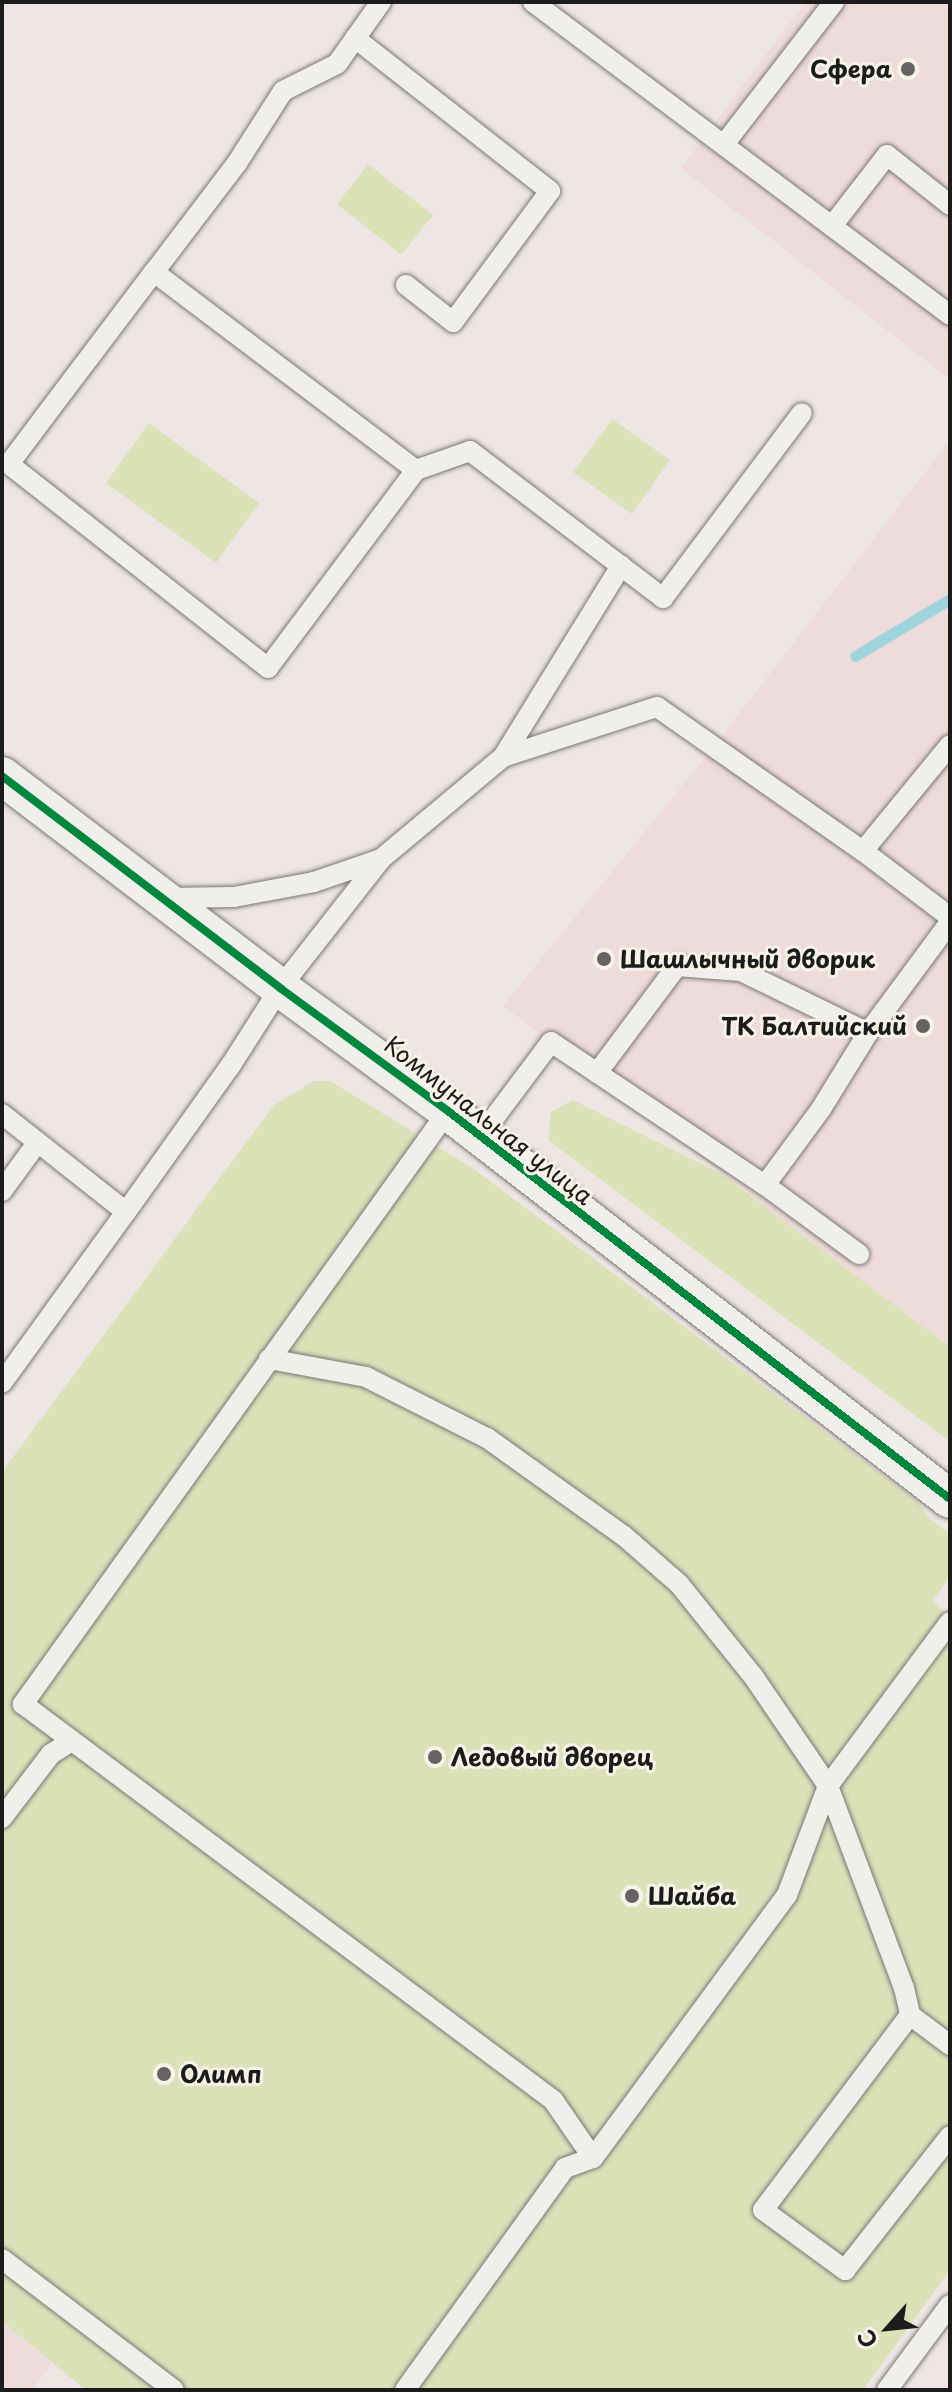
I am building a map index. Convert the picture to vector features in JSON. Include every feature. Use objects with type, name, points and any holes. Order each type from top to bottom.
[{"type":"street","name":"Коммунальная улица","points":[[2,776],[280,988],[448,1111],[479,1138],[950,1499]]},
{"type":"lane","points":[[381,2],[337,64],[283,91],[237,163],[9,464],[268,668],[416,470],[470,451],[663,598],[802,413]]},
{"type":"lane","points":[[533,2],[725,143],[950,315]]},
{"type":"lane","points":[[725,143],[834,2]]},
{"type":"lane","points":[[355,38],[550,191],[453,322],[406,285]]},
{"type":"lane","points":[[832,226],[887,155],[950,205]]},
{"type":"lane","points":[[154,272],[416,470]]},
{"type":"lane","points":[[2,1383],[231,1065],[280,988],[381,859],[503,757],[621,566]]},
{"type":"lane","points":[[503,757],[657,707],[863,851],[950,919],[868,1033],[821,1109],[765,1185]]},
{"type":"lane","points":[[863,851],[950,745]]},
{"type":"lane","points":[[161,898],[234,897],[314,882],[381,859]]},
{"type":"lane","points":[[597,1073],[677,966],[741,971],[868,1033]]},
{"type":"lane","points":[[479,1138],[551,1042],[765,1185],[859,1254]]},
{"type":"lane","points":[[448,1111],[23,1704],[553,2100],[593,2158]]},
{"type":"lane","points":[[2,1114],[126,1212]]},
{"type":"lane","points":[[2,1191],[37,1143]]},
{"type":"lane","points":[[269,1359],[366,1377],[487,1438],[624,1536],[679,1584],[753,1676],[828,1786],[904,1988],[910,2015],[950,2045]]},
{"type":"lane","points":[[405,2390],[565,2168],[593,2158],[787,1895],[828,1786],[950,1622]]},
{"type":"lane","points":[[2,1818],[51,1754],[70,1742]]},
{"type":"lane","points":[[910,2015],[763,2210],[845,2270],[950,2136]]},
{"type":"lane","points":[[2,2259],[174,2390]]},
{"type":"lane","points":[[887,2390],[950,2305]]},
{"type":"shaded area","points":[[805,2],[950,2],[950,380],[681,168]]},
{"type":"shaded area","points":[[950,440],[950,1347],[503,1006],[712,749]]},
{"type":"shaded area","points":[[2,2322],[52,2364],[32,2390],[2,2390]]},
{"type":"green space","points":[[368,164],[433,215],[401,255],[337,204]]},
{"type":"green space","points":[[612,419],[670,460],[632,514],[573,472]]},
{"type":"green space","points":[[149,423],[259,503],[216,563],[106,483]]},
{"type":"green space","points":[[314,1081],[330,1081],[474,1169],[917,1501],[927,1516],[950,1534],[950,1577],[932,1601],[950,1618],[950,2270],[863,2390],[86,2390],[2,2322],[2,1472],[274,1105]]},
{"type":"green space","points":[[573,1100],[722,1174],[950,1347],[950,1442],[548,1140],[551,1112]]},
{"type":"waterway","points":[[855,656],[950,599]]},
{"type":"cycle path","points":[[2,776],[280,988],[448,1111],[950,1499]]},
{"type":"place","name":"Сфера","points":[[908,69]]},
{"type":"place","name":"Шашлычный дворик","points":[[604,959]]},
{"type":"place","name":"ТК Балтийский","points":[[923,1026]]},
{"type":"place","name":"Ледовый дворец","points":[[435,1757]]},
{"type":"place","name":"Шайба","points":[[632,1896]]},
{"type":"place","name":"Олимп","points":[[164,2074]]}]
